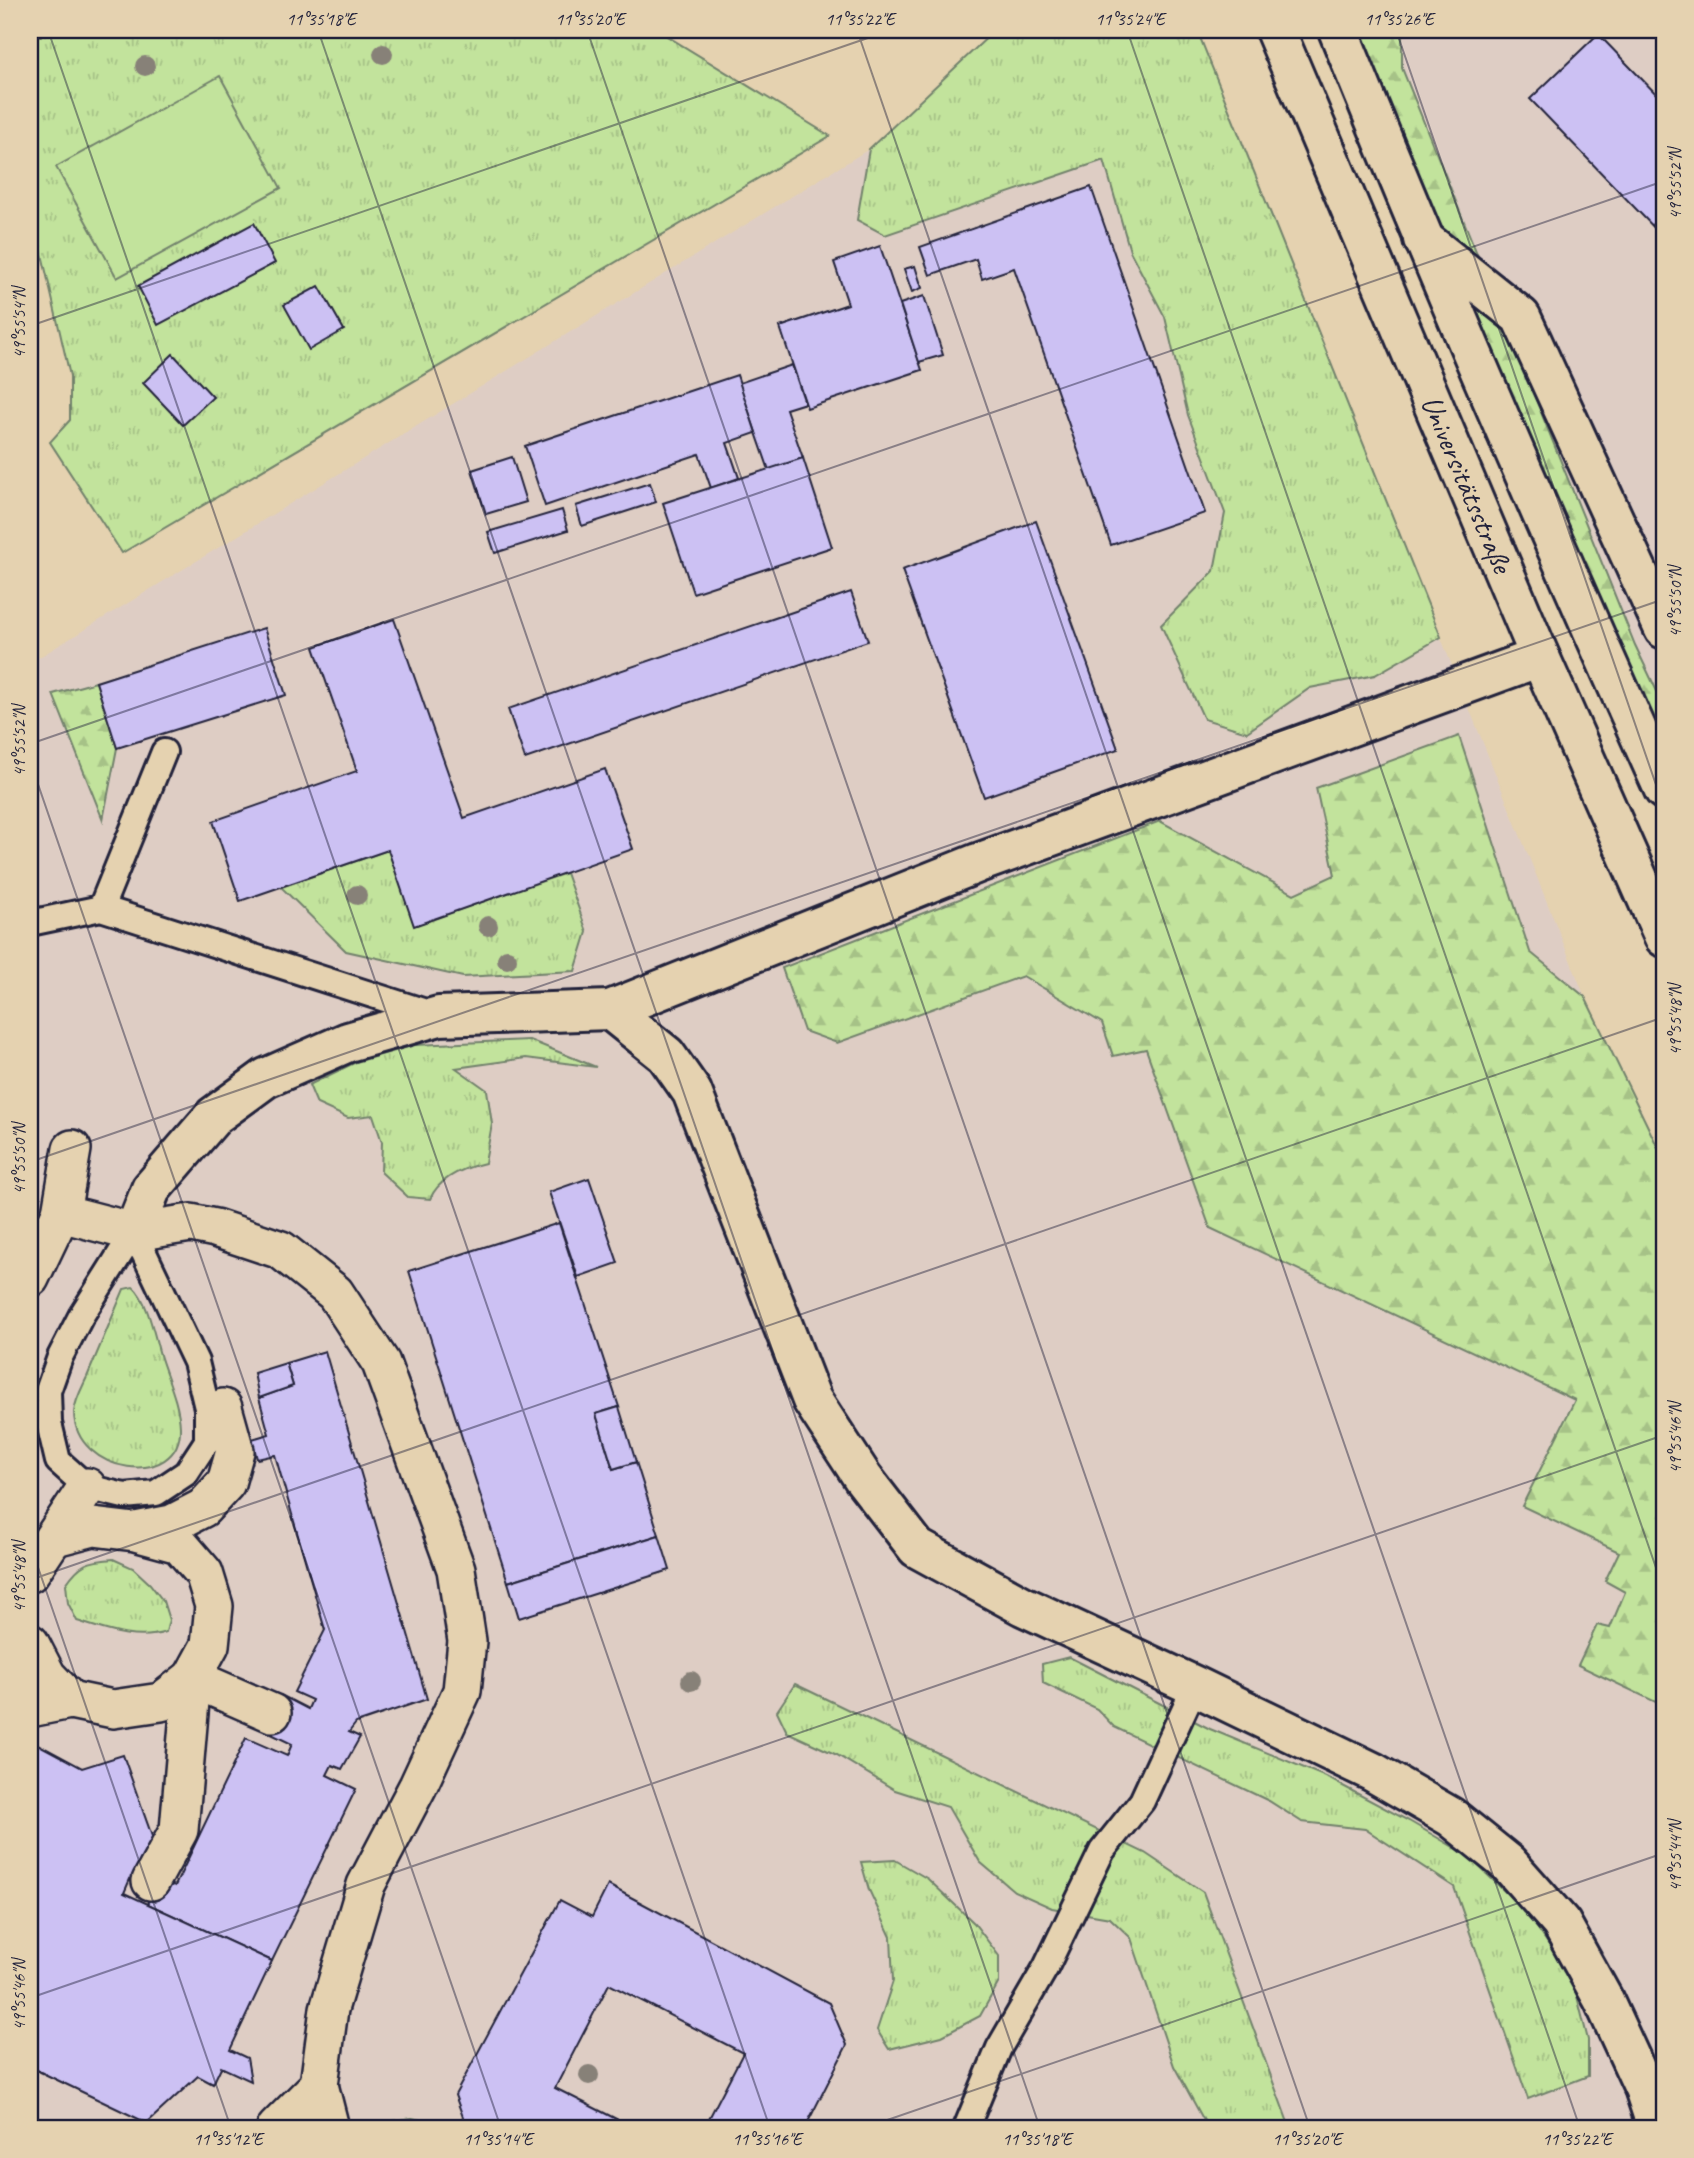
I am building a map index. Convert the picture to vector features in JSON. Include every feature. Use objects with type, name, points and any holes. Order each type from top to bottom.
[{"type":"street","name":"Universitätsstraße","points":[[1275,30],[1540,657],[1664,937]]},
{"type":"street","name":"Universitätsstraße","points":[[1338,30],[1423,239],[1664,790]]},
{"type":"street","points":[[1423,239],[1521,317],[1664,629]]},
{"type":"street","points":[[134,1232],[151,1189],[214,1116],[265,1078],[348,1042],[439,1016],[610,1010],[978,863],[1540,657]]},
{"type":"street","points":[[610,1010],[666,1055],[692,1092],[812,1400],[863,1478],[917,1548],[1023,1606],[1373,1772],[1451,1817],[1508,1863],[1561,1923],[1603,1999],[1643,2088],[1657,2128]]},
{"type":"street","points":[[30,1278],[61,1213],[72,1149]]},
{"type":"street","points":[[61,1213],[134,1232],[191,1223],[215,1228],[281,1250],[335,1293],[381,1363],[456,1569],[467,1641],[462,1691],[418,1786],[366,1885],[329,2009],[319,2085],[330,2128]]},
{"type":"street","points":[[135,1532],[172,1524],[203,1508],[226,1483],[244,1449],[223,1408]]},
{"type":"street","points":[[30,1573],[87,1487]]},
{"type":"street","points":[[30,1708],[70,1700],[113,1709],[160,1702],[191,1678],[210,1645],[214,1606],[204,1573],[179,1544],[135,1532],[93,1527],[55,1537]]},
{"type":"street","points":[[30,1643],[47,1676],[70,1700]]},
{"type":"street","points":[[191,1678],[271,1713]]},
{"type":"street","points":[[151,1881],[178,1830],[191,1678]]},
{"type":"street","points":[[276,2128],[319,2085]]},
{"type":"lane","points":[[102,908],[164,752]]},
{"type":"lane","points":[[30,923],[102,908],[439,1016]]},
{"type":"lane","points":[[134,1232],[196,1362],[208,1408],[207,1441],[186,1473],[156,1493],[124,1496],[87,1487],[58,1461],[49,1423],[48,1391],[60,1357],[81,1316],[134,1232]]},
{"type":"lane","points":[[966,2128],[999,2049],[1046,1967],[1102,1852],[1142,1801],[1195,1686]]},
{"type":"shaded area","points":[[995,30],[1197,30],[1585,997],[1664,1160],[1664,2128],[30,2128],[30,663],[869,149]]},
{"type":"shaded area","points":[[1402,30],[1664,30],[1664,706],[1635,645],[1402,68]]},
{"type":"green space","points":[[30,30],[657,30],[830,136],[122,553],[50,442],[70,420],[70,376],[30,202]]},
{"type":"green space","points":[[995,30],[1197,30],[1441,637],[1375,675],[1310,688],[1247,732],[1204,719],[1161,625],[1214,571],[1225,513],[1188,415],[1165,317],[1130,251],[1104,160],[885,235],[857,220],[869,149]]},
{"type":"green space","points":[[1355,30],[1402,30],[1402,68],[1635,645],[1664,706],[1664,754]]},
{"type":"green space","points":[[220,76],[281,188],[117,278],[56,167]]},
{"type":"green space","points":[[96,682],[117,748],[103,820],[53,694]]},
{"type":"green space","points":[[1459,736],[1530,952],[1585,997],[1664,1160],[1664,1706],[1578,1665],[1597,1625],[1610,1628],[1625,1592],[1605,1581],[1619,1552],[1522,1506],[1575,1400],[1210,1228],[1146,1049],[1113,1056],[1102,1023],[1023,976],[837,1043],[804,1031],[782,968],[1160,821],[1294,894],[1335,875],[1316,788]]},
{"type":"green space","points":[[388,850],[415,925],[566,873],[587,932],[575,971],[463,977],[346,951],[281,887]]},
{"type":"green space","points":[[529,1040],[596,1067],[526,1058],[456,1068],[487,1090],[492,1124],[485,1163],[453,1175],[439,1185],[430,1199],[408,1197],[381,1172],[382,1142],[373,1115],[348,1118],[317,1104],[309,1085],[356,1062],[415,1045]]},
{"type":"green space","points":[[133,1287],[150,1319],[175,1400],[180,1427],[176,1447],[164,1460],[147,1467],[128,1467],[108,1461],[91,1450],[79,1433],[74,1412],[79,1394],[124,1289]]},
{"type":"green space","points":[[113,1559],[133,1568],[163,1601],[169,1620],[166,1632],[132,1635],[77,1621],[68,1603],[66,1584],[85,1564]]},
{"type":"green space","points":[[1069,1657],[1210,1729],[1326,1777],[1467,1855],[1527,1913],[1573,1980],[1588,2040],[1588,2076],[1528,2099],[1454,1887],[1365,1829],[1302,1822],[1269,1801],[1114,1727],[1097,1709],[1043,1683],[1042,1664]]},
{"type":"green space","points":[[795,1684],[1145,1853],[1203,1892],[1290,2128],[1208,2128],[1174,2066],[1131,1938],[1110,1918],[1052,1908],[1014,1891],[980,1862],[948,1807],[895,1790],[837,1755],[787,1732],[777,1711]]},
{"type":"green space","points":[[895,1860],[928,1879],[974,1923],[999,1956],[999,1982],[980,2016],[942,2036],[889,2049],[877,2030],[893,1981],[891,1937],[869,1890],[861,1862]]},
{"type":"green space","points":[[412,2118],[433,2123],[435,2128],[380,2128],[387,2122]]},
{"type":"building","points":[[33,30],[63,30],[34,37]]},
{"type":"building","points":[[1598,34],[1664,102],[1664,238],[1530,99]]},
{"type":"building","points":[[1091,187],[1205,513],[1111,545],[1014,268],[982,279],[976,259],[930,275],[920,247]]},
{"type":"building","points":[[254,223],[275,263],[158,325],[138,286]]},
{"type":"building","points":[[880,246],[922,370],[807,408],[780,327],[848,304],[834,262]]},
{"type":"building","points":[[915,266],[922,288],[912,292],[904,269]]},
{"type":"building","points":[[319,286],[344,330],[309,350],[284,305]]},
{"type":"building","points":[[924,296],[943,355],[919,362],[900,304]]},
{"type":"building","points":[[173,354],[213,397],[183,425],[143,383]]},
{"type":"building","points":[[792,365],[805,403],[786,409],[803,458],[769,470],[739,383]]},
{"type":"building","points":[[737,375],[756,433],[727,443],[739,478],[711,488],[699,454],[545,506],[525,446]]},
{"type":"building","points":[[512,457],[526,502],[486,514],[472,470]]},
{"type":"building","points":[[803,458],[832,547],[693,593],[663,503]]},
{"type":"building","points":[[650,483],[656,502],[582,526],[576,506]]},
{"type":"building","points":[[562,510],[568,530],[495,553],[488,532]]},
{"type":"building","points":[[1036,521],[1118,749],[984,797],[902,570]]},
{"type":"building","points":[[851,592],[868,641],[525,759],[508,709]]},
{"type":"building","points":[[394,619],[464,818],[605,769],[633,849],[414,926],[388,850],[240,901],[213,821],[357,771],[314,647]]},
{"type":"building","points":[[264,628],[286,695],[117,748],[96,682]]},
{"type":"building","points":[[589,1178],[618,1263],[578,1277],[549,1192]]},
{"type":"building","points":[[559,1223],[619,1407],[596,1414],[613,1469],[636,1462],[659,1535],[508,1582],[409,1271]]},
{"type":"building","points":[[325,1351],[427,1699],[356,1723],[349,1732],[360,1737],[342,1769],[332,1765],[327,1775],[356,1789],[272,1961],[148,1904],[159,1879],[175,1886],[246,1738],[287,1756],[292,1744],[263,1730],[281,1695],[308,1709],[312,1700],[294,1692],[325,1630],[275,1455],[257,1459],[252,1439],[269,1434],[259,1398],[293,1386],[286,1363]]},
{"type":"building","points":[[286,1363],[293,1386],[259,1398],[254,1373]]},
{"type":"building","points":[[619,1407],[636,1462],[613,1469],[596,1414]]},
{"type":"building","points":[[659,1535],[670,1570],[519,1618],[508,1582]]},
{"type":"building","points":[[30,1740],[82,1768],[123,1755],[159,1856],[142,1887],[130,1879],[124,1893],[272,1961],[230,2050],[247,2058],[251,2081],[221,2067],[213,2084],[198,2076],[147,2123],[30,2067]]},
{"type":"building","points":[[608,1885],[829,2003],[847,2045],[805,2128],[704,2128],[743,2053],[609,1984],[555,2088],[634,2128],[467,2128],[455,2095],[560,1900],[592,1917]]}]
